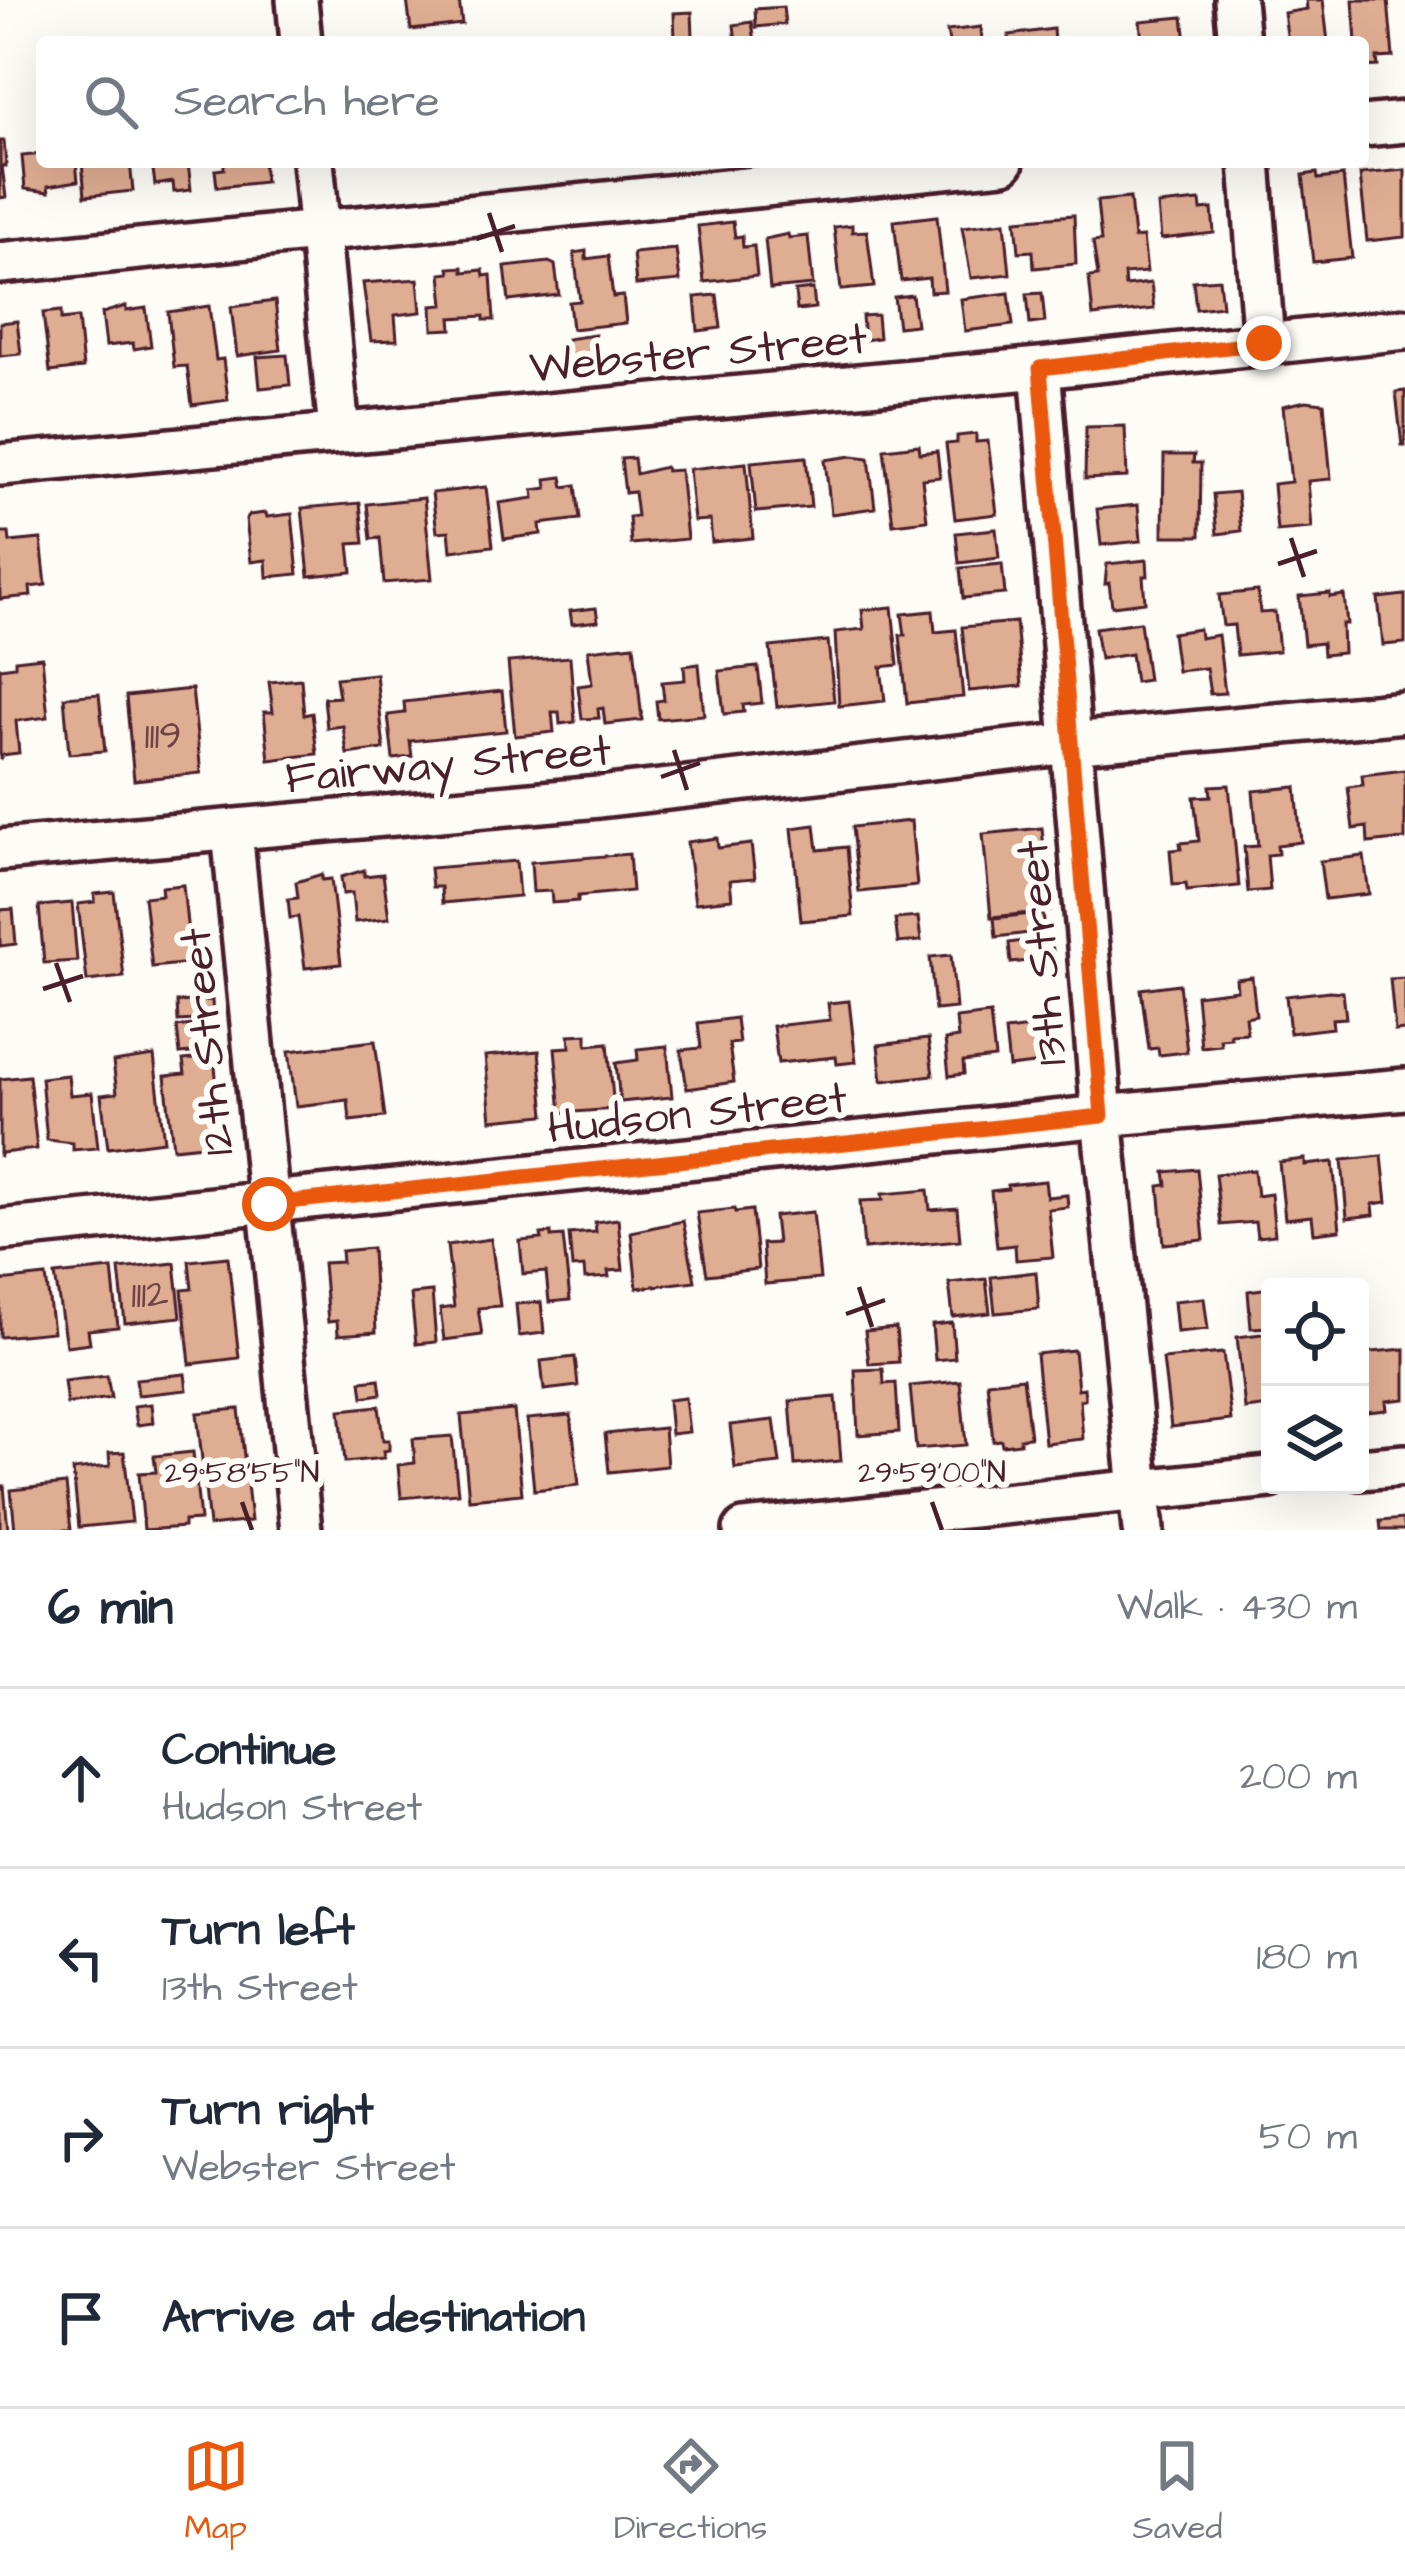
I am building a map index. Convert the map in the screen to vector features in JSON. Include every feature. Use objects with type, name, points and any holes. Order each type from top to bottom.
[{"type":"street","points":[[296,0],[300,36]]},
{"type":"street","points":[[1234,0],[1238,36]]},
{"type":"street","points":[[1369,125],[1405,122]]},
{"type":"street","points":[[314,168],[339,430]]},
{"type":"street","points":[[0,263],[943,168]]},
{"type":"street","points":[[1250,168],[1264,343]]},
{"type":"street","name":"Webster Street","points":[[0,465],[1040,368],[1405,329]]},
{"type":"street","name":"13th Street","points":[[1040,368],[1102,1116],[1143,1530]]},
{"type":"street","name":"Fairway Street","points":[[0,850],[598,797],[1071,743],[1405,712]]},
{"type":"street","name":"12th Street","points":[[232,831],[301,1530]]},
{"type":"street","name":"Hudson Street","points":[[0,1230],[1405,1089]]},
{"type":"street","points":[[1369,1468],[1405,1465]]},
{"type":"street","points":[[744,1530],[1261,1478]]},
{"type":"building","points":[[407,0],[459,0],[462,24],[411,30]]},
{"type":"building","points":[[1306,0],[1323,0],[1327,36],[1287,36],[1284,13],[1307,9]]},
{"type":"building","points":[[1353,0],[1388,0],[1393,57],[1377,58],[1378,66],[1369,67],[1369,36],[1356,36]]},
{"type":"building","points":[[783,7],[785,24],[756,27],[755,9]]},
{"type":"building","points":[[692,12],[693,36],[675,36],[674,13]]},
{"type":"building","points":[[1183,17],[1185,36],[1141,36],[1140,21]]},
{"type":"building","points":[[752,22],[754,36],[735,36],[734,25]]},
{"type":"building","points":[[981,27],[982,36],[948,36],[947,31]]},
{"type":"building","points":[[1053,29],[1054,36],[1009,36]]},
{"type":"building","points":[[0,141],[4,141],[6,197],[0,198]]},
{"type":"building","points":[[36,155],[36,168],[77,168],[78,181],[48,186],[49,192],[25,189],[22,156]]},
{"type":"building","points":[[83,168],[131,168],[133,191],[85,196]]},
{"type":"building","points":[[153,168],[189,168],[191,190],[174,192],[173,182],[155,185]]},
{"type":"building","points":[[264,168],[265,182],[217,187],[215,170]]},
{"type":"building","points":[[1405,170],[1405,237],[1367,241],[1360,174]]},
{"type":"building","points":[[1317,173],[1318,179],[1343,176],[1352,258],[1313,262],[1303,175]]},
{"type":"building","points":[[1130,198],[1134,238],[1143,237],[1147,272],[1124,274],[1125,286],[1151,283],[1154,309],[1093,316],[1089,277],[1098,276],[1093,242],[1101,241],[1097,201]]},
{"type":"building","points":[[1200,201],[1201,210],[1212,209],[1214,233],[1161,239],[1158,205]]},
{"type":"building","points":[[1074,215],[1076,264],[1034,268],[1033,251],[1019,252],[1016,220]]},
{"type":"building","points":[[937,216],[945,291],[930,292],[929,278],[901,281],[894,221]]},
{"type":"building","points":[[733,222],[735,237],[742,236],[743,247],[754,246],[757,276],[704,282],[698,226]]},
{"type":"building","points":[[1005,222],[1010,274],[971,278],[962,227]]},
{"type":"building","points":[[852,225],[852,232],[867,231],[874,287],[841,290],[834,227]]},
{"type":"building","points":[[788,234],[789,238],[808,236],[813,285],[770,289],[765,239]]},
{"type":"building","points":[[676,249],[680,281],[636,285],[633,253]]},
{"type":"building","points":[[586,251],[586,259],[608,256],[613,297],[623,296],[626,323],[572,329],[569,302],[580,301],[574,253]]},
{"type":"building","points":[[555,265],[559,295],[509,301],[505,267]]},
{"type":"building","points":[[463,267],[463,272],[483,270],[484,276],[491,275],[494,320],[451,318],[452,329],[433,330],[432,306],[444,305],[441,274]]},
{"type":"building","points":[[418,279],[421,312],[395,315],[397,340],[371,341],[363,283]]},
{"type":"building","points":[[1219,279],[1222,306],[1196,309],[1193,281]]},
{"type":"building","points":[[813,289],[815,308],[797,310],[795,291]]},
{"type":"building","points":[[1009,293],[1013,325],[965,331],[961,299]]},
{"type":"building","points":[[1042,293],[1045,322],[1030,324],[1027,294]]},
{"type":"building","points":[[717,295],[721,328],[698,331],[695,297]]},
{"type":"building","points":[[912,295],[916,325],[898,327],[894,297]]},
{"type":"building","points":[[275,301],[281,350],[237,356],[231,307]]},
{"type":"building","points":[[126,306],[126,311],[146,308],[151,346],[106,346],[102,313]]},
{"type":"building","points":[[209,306],[216,360],[223,359],[228,400],[192,405],[187,366],[174,367],[168,312]]},
{"type":"building","points":[[61,311],[61,320],[78,318],[83,368],[50,372],[43,313]]},
{"type":"building","points":[[877,315],[879,338],[864,340],[862,316]]},
{"type":"building","points":[[17,321],[21,354],[0,356],[0,323]]},
{"type":"building","points":[[595,335],[598,366],[571,370],[567,339]]},
{"type":"building","points":[[287,355],[290,385],[260,388],[257,357]]},
{"type":"building","points":[[1405,391],[1405,446],[1402,446],[1396,392]]},
{"type":"building","points":[[1324,403],[1331,479],[1308,481],[1312,528],[1277,531],[1273,484],[1291,482],[1283,406]]},
{"type":"building","points":[[1125,426],[1127,477],[1085,479],[1086,427]]},
{"type":"building","points":[[976,434],[976,442],[988,441],[997,514],[955,519],[946,444],[957,443],[957,436]]},
{"type":"building","points":[[919,445],[920,453],[937,451],[940,477],[922,479],[927,520],[893,524],[884,449]]},
{"type":"building","points":[[1164,455],[1194,455],[1193,463],[1201,463],[1200,536],[1163,536]]},
{"type":"building","points":[[806,457],[811,507],[756,512],[751,462]]},
{"type":"building","points":[[634,458],[636,474],[665,467],[666,471],[680,470],[687,539],[631,544],[629,517],[637,516],[634,492],[625,493],[621,459]]},
{"type":"building","points":[[869,458],[875,508],[831,514],[825,460]]},
{"type":"building","points":[[746,463],[753,538],[712,542],[710,520],[694,521],[689,469]]},
{"type":"building","points":[[562,477],[564,487],[576,485],[580,519],[540,524],[541,534],[504,539],[499,503],[534,498],[533,490],[547,488],[546,479]]},
{"type":"building","points":[[486,487],[493,546],[451,551],[449,531],[437,532],[432,493]]},
{"type":"building","points":[[1237,492],[1241,531],[1217,534],[1213,494]]},
{"type":"building","points":[[424,498],[432,579],[384,583],[380,538],[371,539],[367,504]]},
{"type":"building","points":[[360,503],[364,543],[349,544],[352,572],[309,576],[302,508]]},
{"type":"building","points":[[1138,505],[1141,541],[1101,545],[1097,509]]},
{"type":"building","points":[[266,513],[267,517],[292,514],[298,574],[267,577],[266,560],[251,562],[246,519]]},
{"type":"building","points":[[996,529],[999,558],[959,563],[956,533]]},
{"type":"building","points":[[0,533],[9,533],[10,542],[41,539],[46,585],[30,587],[31,596],[0,599]]},
{"type":"building","points":[[1147,560],[1145,602],[1112,606],[1109,583],[1105,584],[1107,564]]},
{"type":"building","points":[[1002,564],[1005,594],[963,598],[960,568]]},
{"type":"building","points":[[1258,591],[1260,613],[1275,612],[1279,651],[1237,655],[1234,625],[1223,626],[1219,595]]},
{"type":"building","points":[[1330,593],[1330,597],[1344,595],[1347,624],[1342,624],[1343,653],[1323,655],[1322,643],[1304,645],[1299,596]]},
{"type":"building","points":[[1405,595],[1405,643],[1383,645],[1378,598]]},
{"type":"building","points":[[892,607],[898,665],[881,667],[885,701],[839,706],[835,632],[864,629],[862,610]]},
{"type":"building","points":[[596,608],[598,621],[572,624],[570,611]]},
{"type":"building","points":[[933,611],[935,632],[956,630],[963,697],[907,703],[902,614]]},
{"type":"building","points":[[1016,622],[1022,686],[969,691],[962,627]]},
{"type":"building","points":[[1140,622],[1148,680],[1135,682],[1131,654],[1100,659],[1095,628]]},
{"type":"building","points":[[1199,629],[1200,638],[1218,635],[1225,693],[1210,694],[1206,668],[1177,671],[1172,633]]},
{"type":"building","points":[[828,641],[834,701],[777,707],[770,647]]},
{"type":"building","points":[[634,645],[642,720],[605,724],[603,708],[598,709],[599,718],[582,719],[578,686],[592,684],[588,650]]},
{"type":"building","points":[[42,657],[48,717],[16,721],[19,753],[2,755],[0,760],[0,668],[15,666],[15,660]]},
{"type":"building","points":[[570,657],[575,722],[560,724],[559,712],[552,712],[554,732],[515,736],[508,662]]},
{"type":"building","points":[[699,664],[704,715],[658,719],[656,701],[664,700],[662,682],[685,680],[684,666]]},
{"type":"building","points":[[758,667],[762,703],[743,705],[744,712],[724,714],[719,671]]},
{"type":"building","points":[[376,674],[384,749],[347,754],[343,726],[327,728],[324,698],[339,697],[336,678]]},
{"type":"building","points":[[301,679],[304,715],[312,713],[317,754],[269,760],[264,712],[273,712],[269,682]]},
{"type":"building","points":[[192,689],[201,773],[134,780],[126,696]]},
{"type":"building","points":[[502,691],[506,731],[410,741],[412,757],[393,759],[388,715],[405,713],[404,702]]},
{"type":"building","points":[[99,694],[105,751],[69,754],[64,697]]},
{"type":"building","points":[[1405,770],[1405,839],[1368,843],[1367,827],[1353,829],[1348,787],[1363,785],[1362,775]]},
{"type":"building","points":[[1229,785],[1239,886],[1187,891],[1186,884],[1173,885],[1170,850],[1181,849],[1180,843],[1199,841],[1194,797],[1211,796],[1210,786]]},
{"type":"building","points":[[1296,787],[1301,842],[1277,845],[1278,854],[1267,855],[1270,890],[1248,892],[1244,847],[1258,846],[1253,791]]},
{"type":"building","points":[[911,821],[917,886],[859,892],[852,827]]},
{"type":"building","points":[[815,825],[818,850],[847,847],[853,916],[801,921],[792,828]]},
{"type":"building","points":[[1042,828],[1050,911],[991,917],[983,834]]},
{"type":"building","points":[[717,838],[718,848],[751,844],[755,878],[730,880],[732,899],[695,903],[687,842]]},
{"type":"building","points":[[629,854],[632,891],[552,903],[551,891],[533,892],[531,862]]},
{"type":"building","points":[[1364,856],[1369,894],[1325,899],[1320,861]]},
{"type":"building","points":[[516,861],[519,896],[442,903],[441,887],[432,887],[430,868]]},
{"type":"building","points":[[364,870],[364,876],[383,874],[389,918],[355,922],[352,893],[343,894],[341,877]]},
{"type":"building","points":[[322,874],[322,880],[331,879],[341,964],[305,968],[298,917],[290,918],[288,899],[298,898],[296,882]]},
{"type":"building","points":[[183,885],[191,963],[152,967],[144,897],[162,895],[161,887]]},
{"type":"building","points":[[114,892],[124,977],[87,981],[78,904],[95,902],[94,894]]},
{"type":"building","points":[[72,903],[77,961],[44,963],[39,906]]},
{"type":"building","points":[[13,909],[16,944],[0,946],[0,910]]},
{"type":"building","points":[[1043,913],[1045,931],[996,937],[994,918]]},
{"type":"building","points":[[918,917],[921,941],[898,943],[895,919]]},
{"type":"building","points":[[1051,937],[1054,958],[1011,963],[1009,943]]},
{"type":"building","points":[[951,955],[956,1008],[935,1010],[930,957]]},
{"type":"building","points":[[1252,977],[1256,1015],[1245,1017],[1247,1033],[1230,1034],[1231,1038],[1220,1039],[1221,1045],[1201,1047],[1196,995],[1237,990],[1236,979]]},
{"type":"building","points":[[1405,978],[1405,1030],[1395,1031],[1390,979]]},
{"type":"building","points":[[1179,984],[1187,1052],[1159,1055],[1158,1048],[1149,1049],[1141,989]]},
{"type":"building","points":[[1343,992],[1346,1018],[1332,1019],[1333,1028],[1290,1033],[1286,996]]},
{"type":"building","points":[[212,1000],[213,1019],[178,1021],[177,1002]]},
{"type":"building","points":[[849,1001],[856,1062],[837,1064],[836,1057],[778,1063],[773,1026],[830,1020],[828,1003]]},
{"type":"building","points":[[990,1014],[995,1058],[963,1062],[964,1074],[949,1076],[945,1040],[958,1038],[956,1018]]},
{"type":"building","points":[[736,1018],[739,1043],[729,1044],[734,1082],[687,1089],[681,1050],[701,1048],[698,1023]]},
{"type":"building","points":[[207,1023],[210,1051],[180,1054],[177,1027]]},
{"type":"building","points":[[1055,1025],[1059,1061],[1009,1067],[1005,1031]]},
{"type":"building","points":[[587,1034],[587,1045],[608,1043],[614,1109],[561,1113],[555,1048],[570,1047],[569,1035]]},
{"type":"building","points":[[928,1039],[933,1075],[882,1081],[878,1045]]},
{"type":"building","points":[[375,1041],[385,1117],[350,1121],[348,1100],[296,1106],[289,1051]]},
{"type":"building","points":[[667,1046],[672,1097],[620,1102],[616,1063],[638,1060],[637,1049]]},
{"type":"building","points":[[539,1051],[545,1115],[491,1120],[485,1056]]},
{"type":"building","points":[[154,1056],[164,1141],[108,1148],[101,1095],[117,1093],[113,1062]]},
{"type":"building","points":[[214,1057],[223,1143],[173,1148],[165,1076],[185,1074],[183,1060]]},
{"type":"building","points":[[68,1075],[70,1095],[92,1093],[98,1148],[73,1150],[73,1143],[47,1140],[41,1078]]},
{"type":"building","points":[[29,1076],[37,1149],[0,1157],[0,1079]]},
{"type":"building","points":[[1382,1156],[1387,1202],[1373,1204],[1374,1215],[1347,1218],[1342,1160]]},
{"type":"building","points":[[1305,1159],[1305,1165],[1333,1162],[1340,1230],[1314,1233],[1312,1216],[1285,1219],[1279,1162]]},
{"type":"building","points":[[1197,1169],[1204,1240],[1164,1244],[1159,1186],[1167,1185],[1165,1172]]},
{"type":"building","points":[[1254,1170],[1257,1196],[1271,1194],[1275,1235],[1257,1237],[1255,1222],[1221,1225],[1215,1174]]},
{"type":"building","points":[[1045,1181],[1047,1197],[1067,1195],[1068,1207],[1048,1209],[1053,1257],[1016,1260],[1015,1245],[997,1247],[991,1191]]},
{"type":"building","points":[[928,1190],[930,1210],[957,1208],[960,1240],[864,1249],[860,1201]]},
{"type":"building","points":[[752,1210],[758,1269],[707,1275],[697,1213]]},
{"type":"building","points":[[813,1212],[820,1279],[765,1284],[762,1244],[777,1243],[774,1216]]},
{"type":"building","points":[[618,1219],[623,1270],[585,1279],[584,1267],[572,1268],[569,1234],[596,1232],[595,1222]]},
{"type":"building","points":[[683,1221],[695,1281],[637,1288],[631,1232]]},
{"type":"building","points":[[551,1233],[551,1237],[563,1236],[570,1300],[549,1302],[546,1272],[523,1274],[520,1241]]},
{"type":"building","points":[[491,1239],[500,1306],[478,1308],[482,1335],[444,1340],[440,1309],[454,1307],[447,1245]]},
{"type":"building","points":[[372,1248],[376,1332],[338,1335],[337,1321],[328,1322],[323,1263],[342,1262],[341,1251]]},
{"type":"building","points":[[228,1257],[239,1358],[190,1364],[182,1290],[192,1289],[189,1261]]},
{"type":"building","points":[[175,1263],[181,1317],[125,1323],[119,1269]]},
{"type":"building","points":[[112,1269],[118,1327],[88,1330],[90,1343],[66,1346],[55,1275]]},
{"type":"building","points":[[1036,1272],[1039,1309],[995,1313],[991,1277]]},
{"type":"building","points":[[46,1276],[53,1332],[0,1337],[0,1281]]},
{"type":"building","points":[[986,1279],[990,1313],[953,1317],[949,1283]]},
{"type":"building","points":[[1261,1289],[1261,1327],[1251,1328],[1248,1291]]},
{"type":"building","points":[[432,1292],[436,1342],[416,1344],[411,1294]]},
{"type":"building","points":[[1204,1298],[1208,1329],[1177,1332],[1174,1301]]},
{"type":"building","points":[[541,1302],[544,1333],[519,1336],[516,1304]]},
{"type":"building","points":[[952,1323],[955,1358],[935,1360],[932,1325]]},
{"type":"building","points":[[896,1328],[899,1362],[869,1364],[865,1331]]},
{"type":"building","points":[[1261,1334],[1261,1407],[1245,1409],[1237,1337]]},
{"type":"building","points":[[1405,1349],[1405,1399],[1386,1401],[1387,1410],[1369,1412],[1369,1352]]},
{"type":"building","points":[[1074,1350],[1078,1389],[1084,1388],[1085,1399],[1080,1400],[1083,1439],[1045,1443],[1036,1354]]},
{"type":"building","points":[[1223,1353],[1231,1420],[1171,1427],[1163,1359]]},
{"type":"building","points":[[575,1357],[578,1386],[544,1390],[541,1361]]},
{"type":"building","points":[[883,1369],[884,1384],[896,1383],[899,1432],[858,1435],[855,1370]]},
{"type":"building","points":[[185,1374],[187,1390],[138,1395],[136,1379]]},
{"type":"building","points":[[107,1376],[111,1398],[67,1404],[64,1381]]},
{"type":"building","points":[[1023,1378],[1030,1437],[1002,1445],[1001,1440],[993,1441],[987,1382]]},
{"type":"building","points":[[379,1379],[381,1394],[363,1397],[361,1381]]},
{"type":"building","points":[[960,1381],[966,1445],[916,1449],[910,1386]]},
{"type":"building","points":[[836,1397],[841,1461],[795,1465],[790,1401]]},
{"type":"building","points":[[685,1398],[689,1432],[671,1434],[668,1400]]},
{"type":"building","points":[[151,1404],[153,1423],[137,1425],[134,1406]]},
{"type":"building","points":[[379,1406],[383,1440],[389,1440],[389,1450],[383,1451],[384,1458],[345,1462],[340,1410]]},
{"type":"building","points":[[239,1409],[251,1521],[209,1526],[197,1413]]},
{"type":"building","points":[[514,1410],[522,1494],[469,1499],[461,1415]]},
{"type":"building","points":[[571,1415],[579,1485],[534,1490],[527,1419]]},
{"type":"building","points":[[774,1420],[780,1463],[735,1468],[730,1425]]},
{"type":"building","points":[[664,1428],[667,1466],[609,1472],[605,1434]]},
{"type":"building","points":[[452,1436],[458,1493],[401,1498],[398,1465],[415,1463],[413,1439]]},
{"type":"building","points":[[124,1452],[132,1522],[79,1527],[73,1470],[110,1466],[109,1453]]},
{"type":"building","points":[[193,1452],[200,1520],[184,1521],[184,1527],[144,1530],[139,1473],[156,1472],[154,1456]]},
{"type":"building","points":[[66,1484],[71,1530],[15,1530],[11,1490]]},
{"type":"building","points":[[4,1486],[8,1530],[0,1530],[0,1487]]},
{"type":"building","points":[[1403,1519],[1405,1530],[1381,1530],[1380,1521]]},
{"type":"route","points":[[269,1204],[1102,1116],[1040,368],[1264,343]]}]
